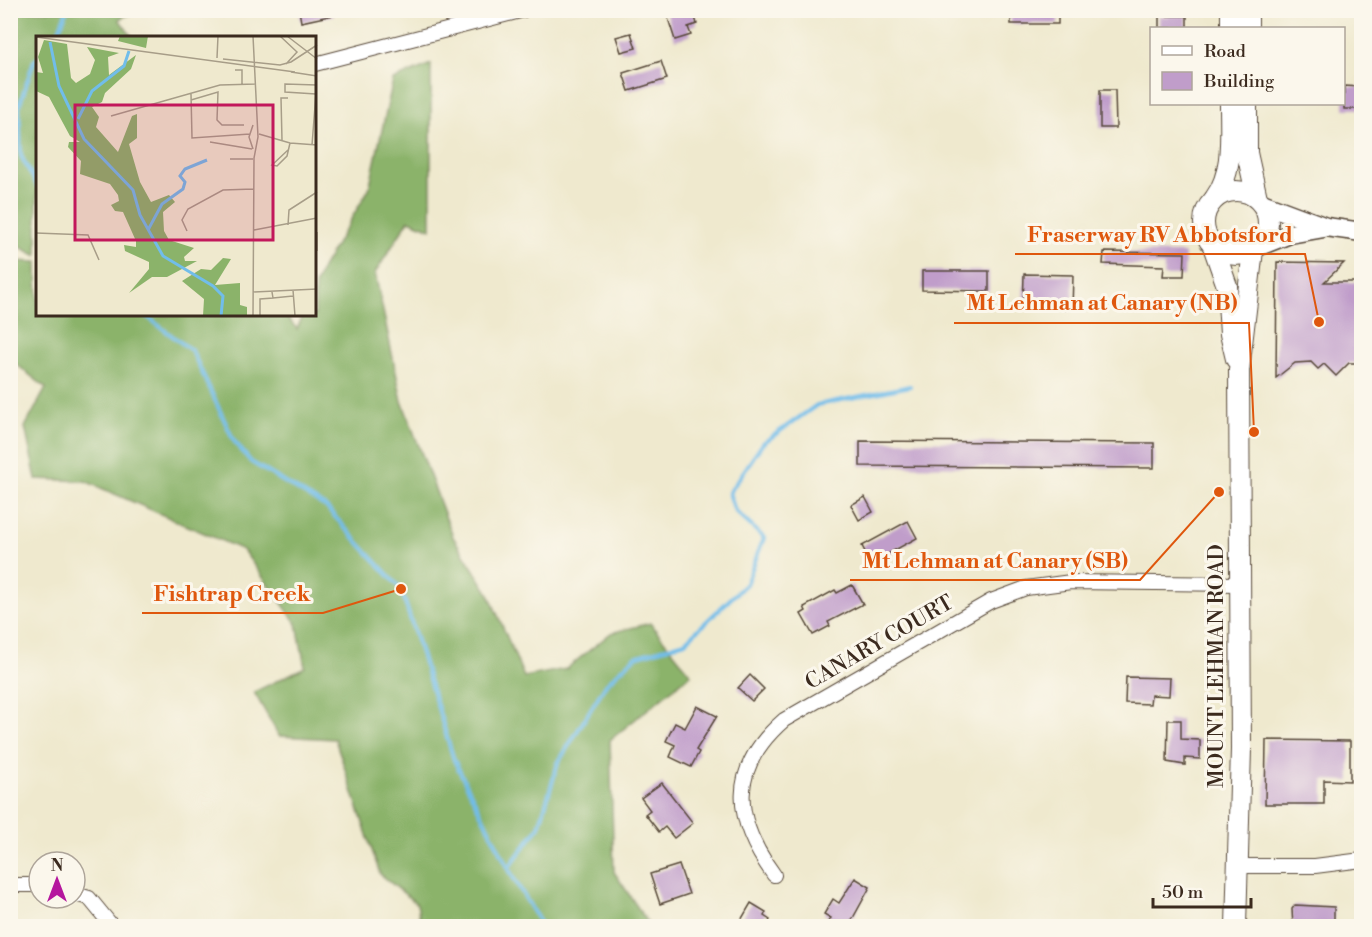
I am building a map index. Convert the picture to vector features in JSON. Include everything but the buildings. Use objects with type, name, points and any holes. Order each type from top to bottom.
[{"type":"main road","points":[[1231,10],[1231,27]]},
{"type":"main road","points":[[1248,10],[1248,27]]},
{"type":"main road","points":[[1230,105],[1225,182],[1204,216],[1204,226],[1213,246],[1233,255],[1255,249],[1267,234],[1269,223],[1259,201],[1247,153],[1247,105]]},
{"type":"main road","points":[[1215,198],[1234,191],[1245,192],[1259,201]]},
{"type":"main road","name":"MOUNT LEHMAN ROAD","points":[[1213,246],[1227,286],[1230,334],[1239,370]]},
{"type":"main road","name":"MOUNT LEHMAN ROAD","points":[[1236,927],[1240,584],[1239,370],[1255,249]]},
{"type":"street","points":[[316,64],[524,10]]},
{"type":"street","points":[[1259,201],[1326,227],[1362,232]]},
{"type":"street","points":[[1255,249],[1290,234],[1326,227]]},
{"type":"street","name":"CANARY COURT","points":[[774,875],[755,849],[746,828],[743,794],[754,756],[766,738],[784,720],[991,601],[1026,588],[1071,582],[1240,584]]},
{"type":"street","points":[[1238,866],[1316,867],[1362,860]]},
{"type":"street","points":[[10,885],[27,885]]},
{"type":"street","points":[[87,897],[112,927]]},
{"type":"green space","points":[[10,11],[137,11],[119,19],[131,36],[36,36],[36,255],[11,242]]},
{"type":"green space","points":[[431,64],[431,229],[409,220],[375,273],[402,401],[453,537],[488,592],[524,677],[566,669],[611,633],[650,623],[691,674],[610,740],[614,872],[650,926],[421,926],[417,904],[380,874],[335,739],[279,736],[254,692],[305,667],[297,624],[243,550],[85,481],[36,479],[25,427],[46,388],[11,360],[11,261],[36,262],[36,316],[286,316],[297,329],[303,316],[316,316],[316,283],[322,268],[369,189],[393,80]]},
{"type":"waterway","points":[[57,36],[67,10]]},
{"type":"waterway","points":[[36,60],[19,106],[21,156],[36,183]]},
{"type":"waterway","points":[[10,99],[19,104]]},
{"type":"waterway","points":[[146,316],[192,351],[234,441],[251,462],[326,507],[401,589],[454,760],[513,877],[542,926]]},
{"type":"waterway","points":[[509,867],[539,827],[558,763],[606,684],[635,657],[685,642],[746,584],[764,538],[735,511],[729,493],[763,443],[817,405],[910,386]]},
{"type":"place","name":"Fraserway RV Abbotsford","points":[[1319,322]]},
{"type":"place","name":"Mt Lehman at Canary (NB)","points":[[1254,432]]},
{"type":"place","name":"Mt Lehman at Canary (SB)","points":[[1219,492]]},
{"type":"place","name":"Fishtrap Creek","points":[[401,589]]}]
